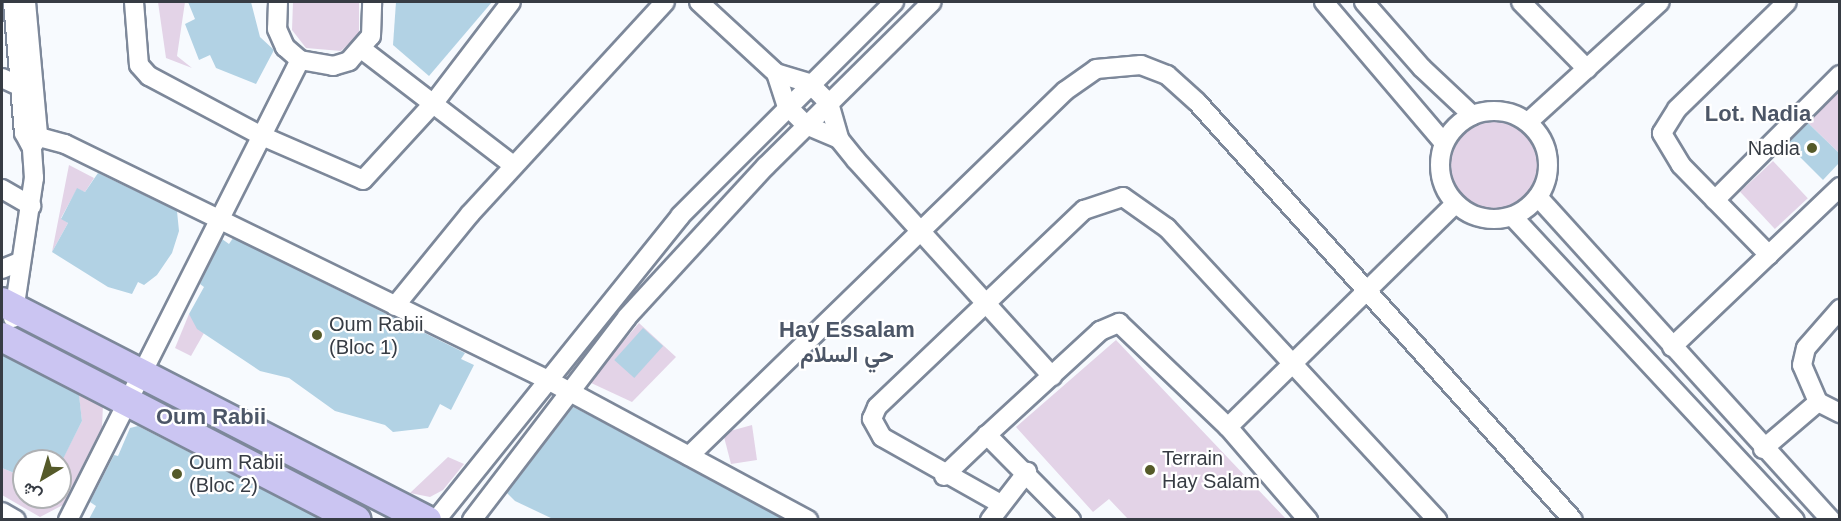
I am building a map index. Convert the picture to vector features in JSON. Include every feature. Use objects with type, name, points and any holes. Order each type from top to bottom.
[{"type":"main road","points":[[9,306],[145,373],[427,519]]},
{"type":"main road","points":[[2,338],[357,519]]},
{"type":"street","points":[[13,2],[27,90]]},
{"type":"street","points":[[2,338],[32,206],[26,2]]},
{"type":"street","points":[[134,2],[140,65],[149,76],[262,136],[363,180],[433,104],[511,2]]},
{"type":"street","points":[[278,2],[277,29],[300,60],[333,66],[363,50],[375,20],[372,2]]},
{"type":"street","points":[[395,306],[514,166],[665,2]]},
{"type":"street","points":[[699,2],[776,73],[809,83],[830,103],[840,139],[919,232],[1052,376]]},
{"type":"street","points":[[436,519],[546,379],[680,216],[809,83],[894,2]]},
{"type":"street","points":[[472,519],[567,391],[689,249],[806,126],[932,2]]},
{"type":"street","points":[[1324,2],[1444,143]]},
{"type":"street","points":[[1364,2],[1422,68],[1472,115]]},
{"type":"street","points":[[1521,2],[1587,69]]},
{"type":"street","points":[[1528,122],[1660,2]]},
{"type":"street","points":[[1769,255],[1681,165],[1662,133],[1677,109],[1786,2]]},
{"type":"street","points":[[363,50],[514,166]]},
{"type":"street","points":[[68,519],[128,401],[145,373],[218,221],[300,60]]},
{"type":"street","points":[[689,456],[1065,91],[1096,69],[1141,65],[1167,75],[1197,102],[1573,519]]},
{"type":"street","points":[[776,73],[786,106],[806,126],[840,139]]},
{"type":"street","points":[[1715,200],[1839,75]]},
{"type":"street","points":[[2,78],[27,90]]},
{"type":"street","points":[[1491,111],[1528,122],[1548,155],[1548,174],[1538,197],[1513,217],[1482,219],[1455,204],[1440,175],[1444,143],[1472,115],[1491,111]]},
{"type":"street","points":[[31,139],[218,221],[546,379],[808,519]]},
{"type":"street","points":[[1672,347],[1839,187]]},
{"type":"street","points":[[2,189],[32,206]]},
{"type":"street","points":[[1027,472],[995,511],[882,437],[872,419],[877,407],[1084,210],[1123,197],[1167,228],[1289,364],[1437,519]]},
{"type":"street","points":[[1538,197],[1763,448],[1831,519]]},
{"type":"street","points":[[1228,428],[1289,364],[1455,204]]},
{"type":"street","points":[[1513,217],[1795,519]]},
{"type":"street","points":[[2,268],[19,262]]},
{"type":"street","points":[[1839,309],[1806,348],[1802,365],[1818,402],[1839,413]]},
{"type":"street","points":[[944,476],[1100,331],[1119,323],[1228,428],[1308,519]]},
{"type":"street","points":[[1763,448],[1818,402]]},
{"type":"street","points":[[987,435],[1027,472],[1071,519]]},
{"type":"street","points":[[2,512],[16,519]]},
{"type":"shaded area","points":[[158,2],[185,2],[177,56],[192,68],[166,58]]},
{"type":"shaded area","points":[[293,2],[359,2],[359,34],[341,51],[306,48],[292,30]]},
{"type":"shaded area","points":[[1839,84],[1839,153],[1805,120]]},
{"type":"shaded area","points":[[1486,122],[1502,122],[1525,134],[1534,148],[1537,165],[1534,182],[1525,196],[1502,208],[1486,208],[1470,201],[1458,189],[1451,173],[1451,157],[1458,141],[1470,129]]},
{"type":"shaded area","points":[[1773,161],[1808,198],[1775,229],[1740,192]]},
{"type":"shaded area","points":[[69,165],[94,178],[85,192],[77,189],[61,218],[68,223],[52,252]]},
{"type":"shaded area","points":[[189,314],[204,333],[191,356],[175,348]]},
{"type":"shaded area","points":[[639,323],[676,357],[632,402],[589,382]]},
{"type":"shaded area","points":[[1116,340],[1286,519],[1128,519],[1109,499],[1093,512],[1016,427]]},
{"type":"shaded area","points":[[78,389],[103,405],[102,427],[72,487],[72,449],[68,449],[82,421]]},
{"type":"shaded area","points":[[752,425],[757,460],[731,464],[723,433]]},
{"type":"shaded area","points":[[448,457],[464,464],[443,490],[430,497],[410,493]]},
{"type":"shaded area","points":[[2,468],[12,472],[12,501],[2,495]]},
{"type":"shaded area","points":[[26,509],[55,509],[40,517]]},
{"type":"building","points":[[188,2],[251,2],[260,37],[274,50],[256,84],[216,68],[210,55],[199,60],[185,24],[195,19]]},
{"type":"building","points":[[396,2],[492,2],[429,76],[393,45]]},
{"type":"building","name":"Nadia","points":[[1808,123],[1839,153],[1839,163],[1823,180],[1787,144]]},
{"type":"building","points":[[98,173],[177,211],[179,231],[172,253],[157,275],[144,285],[138,282],[132,294],[108,287],[52,252],[68,223],[61,219],[77,188],[85,192]]},
{"type":"building","name":"Oum Rabii (Bloc 1)","points":[[233,238],[465,353],[461,359],[474,365],[451,410],[440,404],[428,428],[393,432],[385,425],[335,411],[289,378],[260,371],[197,329],[189,314],[204,287],[200,284],[222,239],[229,244]]},
{"type":"building","points":[[643,328],[663,346],[634,378],[614,360]]},
{"type":"building","points":[[2,355],[79,395],[82,421],[68,449],[12,449],[12,472],[2,468]]},
{"type":"building","points":[[573,407],[783,519],[553,519],[515,501],[507,493]]},
{"type":"building","name":"Oum Rabii (Bloc 2)","points":[[138,426],[320,519],[89,519],[96,506],[90,502],[114,455],[118,456],[130,428]]},
{"type":"place","name":"Nadia","points":[[1812,148]]},
{"type":"place","name":"Oum Rabii (Bloc 1)","points":[[317,335]]},
{"type":"place","name":"Terrain Hay Salam","points":[[1150,470]]},
{"type":"place","name":"Oum Rabii (Bloc 2)","points":[[177,474]]},
{"type":"district","name":"Lot. Nadia","points":[[1758,114]]},
{"type":"district","name":"Hay Essalam حي السلام","points":[[847,342]]},
{"type":"district","name":"Oum Rabii","points":[[211,417]]}]
